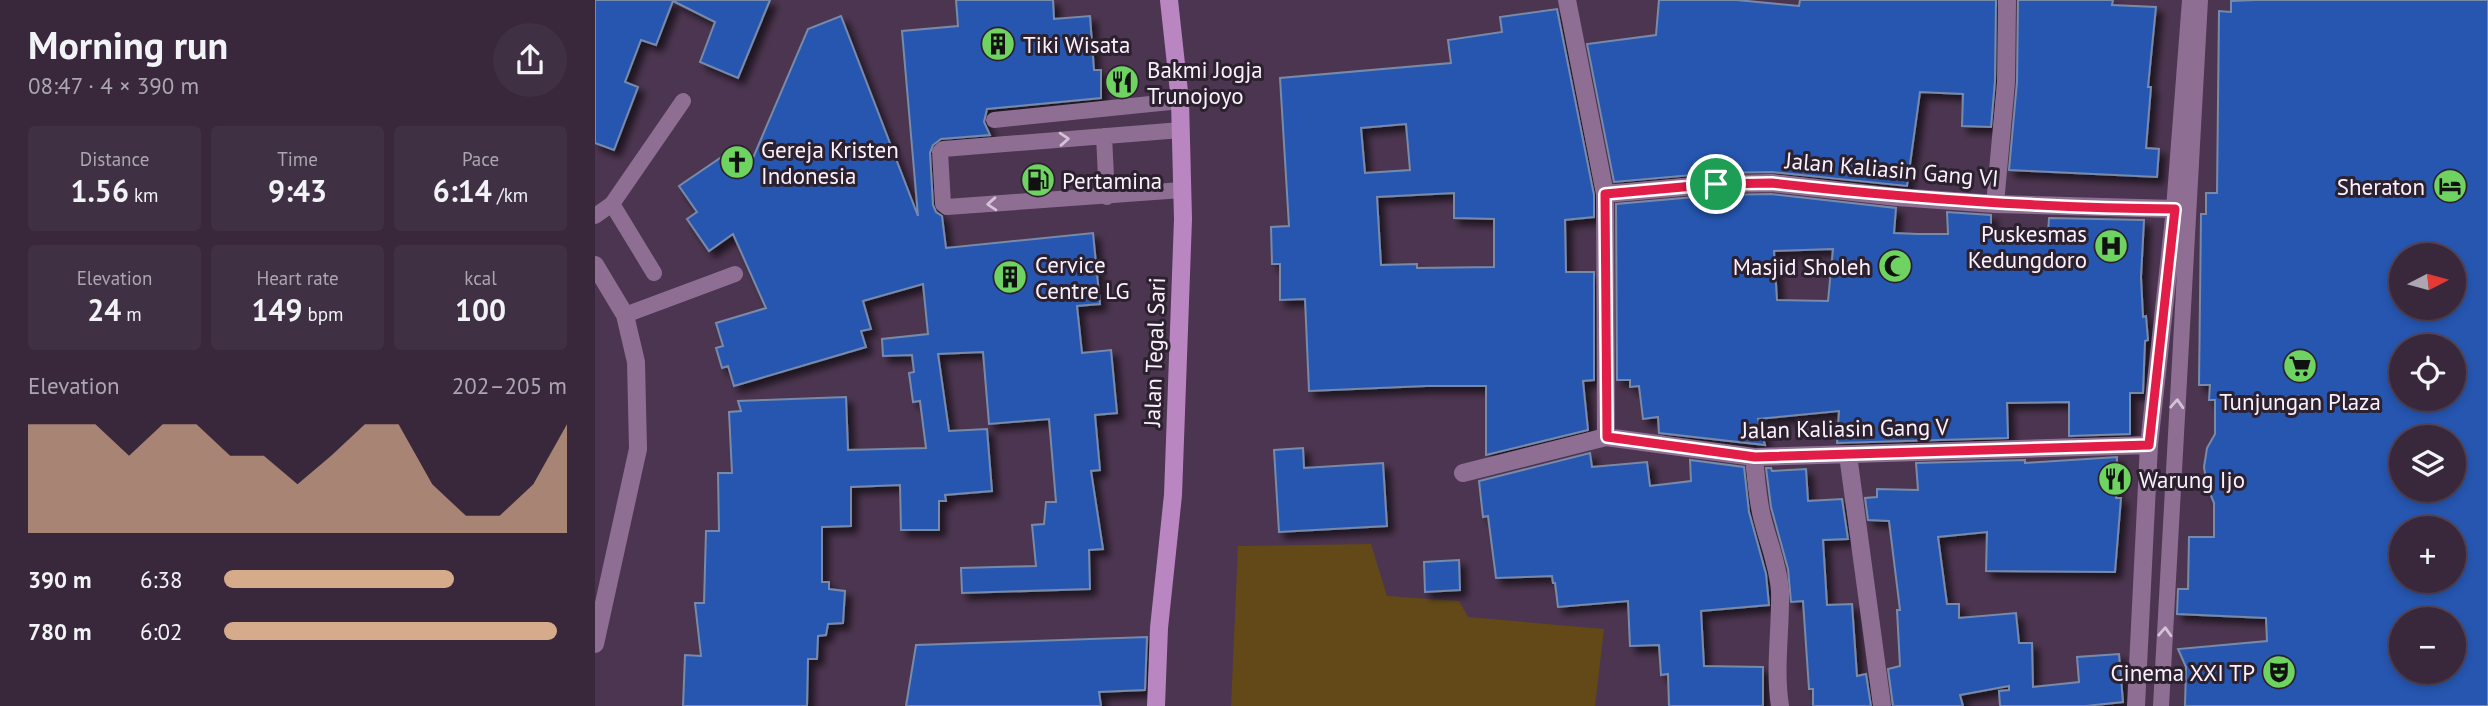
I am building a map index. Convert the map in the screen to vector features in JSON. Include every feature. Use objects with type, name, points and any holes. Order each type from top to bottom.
[{"type":"street","name":"Jalan Tegal Sari","points":[[1156,706],[1159,628],[1173,495],[1183,219],[1180,101],[1169,0]]},
{"type":"street","points":[[1567,0],[1605,194],[1607,437]]},
{"type":"street","points":[[1995,204],[2006,82],[2007,0]]},
{"type":"street","points":[[2136,706],[2149,445],[2175,209],[2191,0]]},
{"type":"street","name":"Jalan Kaliasin Gang VI","points":[[1605,194],[1716,184],[1772,183],[1897,197],[1995,204],[2175,209]]},
{"type":"street","points":[[595,265],[625,315],[636,362],[638,449],[595,644]]},
{"type":"street","name":"Jalan Kaliasin Gang V","points":[[1463,473],[1607,437],[1755,457],[2149,445]]},
{"type":"street","points":[[1848,455],[1882,706]]},
{"type":"street","points":[[1755,457],[1757,494],[1776,562],[1780,592],[1777,643],[1780,706]]},
{"type":"lane","points":[[2161,706],[2200,0]]},
{"type":"lane","points":[[595,216],[612,204],[683,101]]},
{"type":"lane","points":[[994,120],[1180,101]]},
{"type":"lane","points":[[1181,130],[943,149],[940,152],[943,204],[947,207],[1182,190]]},
{"type":"lane","points":[[1104,136],[1107,197]]},
{"type":"lane","points":[[612,204],[654,272]]},
{"type":"lane","points":[[625,315],[735,274]]},
{"type":"shaded area","points":[[1371,544],[1387,596],[1459,601],[1468,617],[1604,629],[1595,706],[1231,706],[1238,546]]},
{"type":"building","points":[[595,0],[770,0],[738,78],[700,62],[715,22],[673,1],[656,45],[641,40],[625,82],[638,87],[614,150],[595,143]]},
{"type":"building","points":[[956,0],[1053,0],[1054,19],[1090,16],[1094,70],[1101,70],[1101,98],[987,109],[984,122],[990,135],[941,139],[933,145],[930,153],[933,205],[936,212],[942,216],[946,248],[1093,233],[1100,304],[1077,306],[1082,353],[1111,350],[1117,413],[1095,415],[1100,470],[1091,471],[1103,549],[1089,550],[1090,589],[962,593],[961,568],[1036,566],[1032,525],[1044,524],[1046,502],[1056,502],[1049,419],[989,424],[983,352],[938,354],[949,431],[987,429],[992,491],[945,495],[946,501],[939,501],[939,530],[901,530],[900,485],[851,487],[851,526],[822,527],[822,582],[829,582],[829,589],[845,591],[843,623],[828,624],[826,635],[818,636],[817,659],[808,659],[807,706],[683,706],[685,655],[701,656],[695,603],[704,603],[706,531],[719,531],[718,473],[732,473],[729,412],[741,411],[738,401],[846,397],[848,450],[926,448],[920,401],[913,402],[909,373],[914,372],[912,355],[883,356],[882,339],[928,334],[923,284],[863,301],[871,329],[861,331],[866,347],[734,386],[728,366],[722,368],[716,348],[723,346],[716,323],[766,308],[733,234],[709,251],[687,219],[697,212],[679,186],[732,150],[747,172],[808,29],[841,16],[918,216],[902,31],[958,26]]},
{"type":"building","points":[[1659,0],[1737,0],[1799,6],[1800,0],[1996,0],[1995,81],[1991,127],[1962,126],[1963,94],[1920,92],[1907,186],[1772,172],[1715,173],[1614,182],[1587,44],[1656,35]]},
{"type":"building","points":[[2018,0],[2113,0],[2112,5],[2156,7],[2148,87],[2151,87],[2146,148],[2159,149],[2157,177],[2009,170],[2017,82]]},
{"type":"building","name":"Tunjungan Plaza","points":[[2488,0],[2488,706],[2185,706],[2186,667],[2178,649],[2267,641],[2266,618],[2177,614],[2178,589],[2188,589],[2189,537],[2214,537],[2214,503],[2207,486],[2204,467],[2207,448],[2215,434],[2215,400],[2209,400],[2210,385],[2199,385],[2201,214],[2206,214],[2206,193],[2217,193],[2219,11],[2231,12],[2231,1]]},
{"type":"building","points":[[1557,9],[1594,195],[1594,217],[1565,220],[1566,272],[1594,272],[1594,380],[1583,381],[1588,430],[1486,455],[1486,386],[1309,391],[1305,299],[1280,300],[1280,264],[1272,264],[1271,227],[1289,226],[1280,78],[1451,63],[1448,40],[1502,32],[1500,17]],"holes":[[[1406,124],[1410,170],[1365,173],[1361,128]],[[1454,193],[1454,218],[1494,219],[1494,267],[1417,268],[1417,264],[1381,265],[1377,197]]]},
{"type":"building","points":[[1771,194],[1896,208],[1894,233],[1948,234],[1947,212],[1991,215],[1991,231],[2048,234],[2049,218],[2144,220],[2141,277],[2143,317],[2146,316],[2148,340],[2145,341],[2143,393],[2130,393],[2130,434],[2069,436],[2069,402],[2007,403],[2008,438],[1837,443],[1839,411],[1758,419],[1765,445],[1659,433],[1658,417],[1643,419],[1639,386],[1630,387],[1630,380],[1617,380],[1616,204],[1717,195]],"holes":[[[1833,249],[1828,301],[1777,300],[1774,251]]]},
{"type":"building","points":[[1303,448],[1304,468],[1383,463],[1387,526],[1279,532],[1274,450]]},
{"type":"building","points":[[1590,453],[1592,467],[1647,462],[1650,486],[1691,481],[1690,460],[1744,467],[1749,512],[1766,574],[1769,605],[1701,611],[1704,666],[1763,667],[1763,706],[1669,706],[1668,674],[1661,675],[1659,645],[1630,646],[1628,601],[1558,607],[1552,576],[1496,578],[1488,516],[1483,517],[1479,481]]},
{"type":"building","points":[[2117,457],[2116,498],[2121,498],[2115,572],[1986,571],[1987,532],[1938,537],[1947,604],[1959,604],[1959,618],[2016,613],[2019,643],[2032,643],[2033,687],[2079,682],[2077,657],[2119,654],[2123,702],[2086,706],[2000,706],[1999,691],[2009,690],[2009,686],[1960,695],[1963,706],[1893,706],[1888,669],[1900,666],[1897,610],[1900,610],[1889,521],[1868,520],[1865,498],[1877,497],[1877,489],[1918,490],[1916,463],[2025,460],[2025,463]]},
{"type":"building","points":[[1766,468],[1771,468],[1772,471],[1806,469],[1808,501],[1842,499],[1848,539],[1823,540],[1827,605],[1852,604],[1857,676],[1866,674],[1871,706],[1813,706],[1813,689],[1809,689],[1803,601],[1791,602],[1788,569],[1771,507]]},
{"type":"building","points":[[1459,560],[1460,590],[1425,592],[1424,562]]},
{"type":"building","points":[[1147,637],[1145,690],[1099,692],[1101,706],[906,706],[916,645]]},
{"type":"place","name":"Tiki Wisata","points":[[998,44]]},
{"type":"place","name":"Bakmi Jogja Trunojoyo","points":[[1122,82]]},
{"type":"place","name":"Gereja Kristen Indonesia","points":[[737,162]]},
{"type":"place","name":"Pertamina","points":[[1038,180]]},
{"type":"place","name":"Sheraton","points":[[2450,186]]},
{"type":"place","name":"Puskesmas Kedungdoro","points":[[2111,246]]},
{"type":"place","name":"Masjid Sholeh","points":[[1895,266]]},
{"type":"place","name":"Cervice Centre LG","points":[[1010,277]]},
{"type":"place","name":"Tunjungan Plaza","points":[[2300,366]]},
{"type":"place","name":"Warung Ijo","points":[[2115,479]]},
{"type":"place","name":"Cinema XXI TP","points":[[2279,672]]},
{"type":"route","points":[[1772,183],[1897,197],[1995,204],[2175,209],[2149,445],[1755,457],[1607,437],[1605,194],[1716,184],[1772,183]]}]
